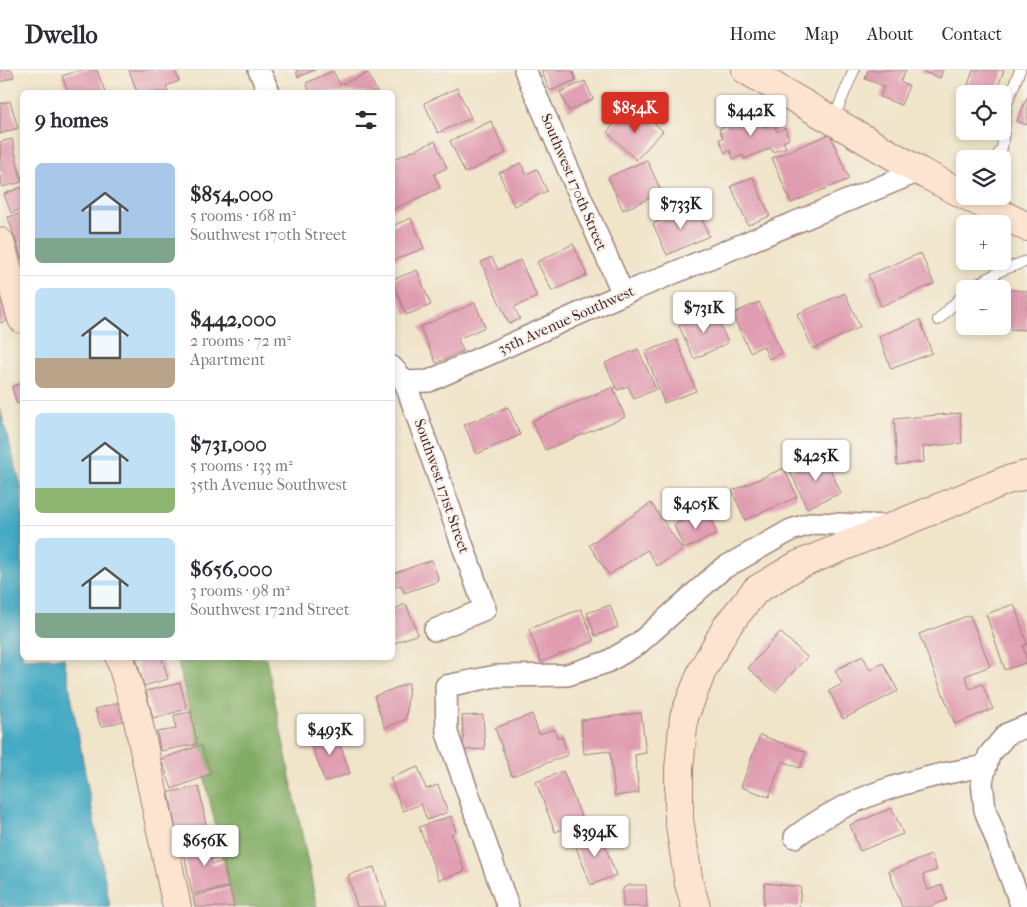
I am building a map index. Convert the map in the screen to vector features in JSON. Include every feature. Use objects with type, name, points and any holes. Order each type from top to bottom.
[{"type":"street","points":[[259,70],[268,90]]},
{"type":"street","name":"Southwest 170th Street","points":[[525,70],[623,294]]},
{"type":"street","points":[[746,70],[919,171],[956,189]]},
{"type":"street","name":"35th Avenue Southwest","points":[[399,375],[428,381],[623,294],[919,171]]},
{"type":"street","points":[[986,205],[1027,227]]},
{"type":"street","points":[[0,242],[20,312]]},
{"type":"street","name":"Southwest 171st Street","points":[[399,375],[485,609],[435,630]]},
{"type":"street","points":[[696,907],[689,884],[679,819],[679,769],[684,717],[702,671],[727,626],[756,590],[798,566],[891,526],[1007,480],[1027,475]]},
{"type":"street","points":[[508,907],[447,733],[446,686],[496,676],[568,675],[607,662],[638,644],[722,569],[792,530],[813,523],[891,526]]},
{"type":"street","points":[[121,660],[136,711],[177,907]]},
{"type":"street","points":[[1022,907],[985,810],[982,781],[989,754],[1007,734],[1027,726]]},
{"type":"street","points":[[795,837],[818,820],[902,783],[986,766]]},
{"type":"lane","points":[[833,121],[854,70]]},
{"type":"lane","points":[[1001,150],[1007,103],[1020,70]]},
{"type":"lane","points":[[985,280],[1002,270],[1027,261]]},
{"type":"lane","points":[[938,320],[956,302]]},
{"type":"green space","points":[[177,660],[266,660],[317,907],[234,907]]},
{"type":"water","points":[[0,409],[20,482],[20,660],[64,660],[110,907],[0,907]]},
{"type":"building","points":[[0,70],[12,70],[14,77],[0,82]]},
{"type":"building","points":[[80,70],[97,70],[104,90],[67,90],[62,76]]},
{"type":"building","points":[[129,70],[175,70],[179,81],[166,86],[167,90],[136,90]]},
{"type":"building","points":[[296,70],[315,70],[298,77]]},
{"type":"building","points":[[541,70],[572,70],[576,80],[550,91]]},
{"type":"building","points":[[868,70],[906,70],[900,82],[909,86],[901,105],[880,97],[884,86],[865,79]]},
{"type":"building","points":[[918,70],[943,70],[940,78]]},
{"type":"building","points":[[973,70],[1004,70],[998,85],[968,85]]},
{"type":"building","points":[[333,71],[340,85],[368,73],[376,90],[309,90],[306,83]]},
{"type":"building","points":[[585,81],[593,99],[569,111],[560,92]]},
{"type":"building","points":[[457,88],[471,118],[438,133],[424,103]]},
{"type":"building","points":[[1027,97],[1027,125],[1017,121]]},
{"type":"building","points":[[10,101],[18,128],[0,134],[0,104]]},
{"type":"building","points":[[747,112],[751,121],[760,117],[764,127],[774,123],[777,132],[785,128],[789,139],[783,142],[786,147],[773,152],[771,148],[744,159],[743,155],[733,159],[730,150],[725,153],[719,139],[723,138],[719,129],[727,126],[725,121]]},
{"type":"building","points":[[625,113],[634,122],[643,113],[663,131],[636,160],[607,132]]},
{"type":"building","points":[[491,121],[506,153],[465,173],[450,141]]},
{"type":"building","points":[[830,134],[849,179],[791,203],[772,158]]},
{"type":"building","points":[[12,139],[20,173],[20,182],[2,187],[0,142]]},
{"type":"building","points":[[435,141],[447,168],[434,174],[440,188],[395,209],[395,159]]},
{"type":"building","points":[[647,160],[662,193],[623,210],[608,177]]},
{"type":"building","points":[[521,163],[526,174],[537,169],[547,191],[514,206],[499,173]]},
{"type":"building","points":[[753,177],[770,216],[748,225],[731,186]]},
{"type":"building","points":[[20,188],[20,210],[11,213],[4,194]]},
{"type":"building","points":[[696,205],[709,236],[667,255],[653,224]]},
{"type":"building","points":[[20,214],[20,254],[8,217]]},
{"type":"building","points":[[411,218],[424,248],[395,260],[395,225]]},
{"type":"building","points":[[573,244],[587,275],[552,291],[537,262]]},
{"type":"building","points":[[921,253],[934,284],[881,306],[868,275]]},
{"type":"building","points":[[492,257],[498,270],[520,260],[537,297],[514,307],[520,319],[509,324],[481,262]]},
{"type":"building","points":[[417,270],[431,305],[406,315],[395,288],[395,279]]},
{"type":"building","points":[[1011,290],[1027,291],[1027,330],[1011,329]]},
{"type":"building","points":[[845,293],[860,327],[813,349],[797,314]]},
{"type":"building","points":[[3,301],[9,320],[0,323],[0,302]]},
{"type":"building","points":[[759,302],[782,353],[769,359],[763,346],[750,352],[732,314]]},
{"type":"building","points":[[475,303],[485,327],[458,339],[463,351],[436,363],[420,327]]},
{"type":"building","points":[[714,310],[728,343],[694,359],[679,326]]},
{"type":"building","points":[[920,320],[932,353],[891,369],[879,336]]},
{"type":"building","points":[[677,340],[696,391],[664,403],[645,352]]},
{"type":"building","points":[[638,349],[656,389],[634,399],[628,386],[617,390],[605,363]]},
{"type":"building","points":[[20,384],[20,403],[17,404],[12,387]]},
{"type":"building","points":[[613,387],[625,417],[545,450],[532,421]]},
{"type":"building","points":[[508,407],[520,435],[477,454],[464,425]]},
{"type":"building","points":[[960,413],[962,443],[923,447],[924,462],[897,465],[894,419]]},
{"type":"building","points":[[824,455],[841,493],[807,508],[790,471]]},
{"type":"building","points":[[784,468],[797,497],[745,520],[732,491]]},
{"type":"building","points":[[651,503],[683,550],[657,566],[647,550],[609,575],[589,545]]},
{"type":"building","points":[[707,510],[717,534],[684,549],[674,525]]},
{"type":"building","points":[[432,560],[439,581],[404,593],[401,585],[395,587],[395,573]]},
{"type":"building","points":[[406,604],[418,634],[395,643],[395,609]]},
{"type":"building","points":[[1014,604],[1027,644],[1023,646],[1027,662],[1005,670],[986,614]]},
{"type":"building","points":[[610,605],[618,627],[595,636],[587,613]]},
{"type":"building","points":[[581,609],[594,641],[541,662],[529,629]]},
{"type":"building","points":[[970,615],[990,666],[965,676],[970,689],[982,684],[993,709],[955,724],[919,634]]},
{"type":"building","points":[[780,632],[807,657],[775,692],[748,668]]},
{"type":"building","points":[[863,656],[870,670],[883,663],[898,691],[843,719],[829,691],[842,684],[835,670]]},
{"type":"building","points":[[137,660],[163,660],[168,679],[144,686]]},
{"type":"building","points":[[180,683],[187,709],[153,718],[146,691]]},
{"type":"building","points":[[409,683],[406,719],[385,728],[374,696]]},
{"type":"building","points":[[121,702],[126,720],[101,727],[95,709]]},
{"type":"building","points":[[191,712],[197,744],[160,751],[157,732],[176,729],[174,715]]},
{"type":"building","points":[[641,713],[646,753],[635,755],[639,793],[615,796],[610,751],[584,754],[581,720]]},
{"type":"building","points":[[532,714],[539,734],[554,729],[558,739],[562,737],[568,755],[512,776],[495,728]]},
{"type":"building","points":[[483,715],[485,749],[464,750],[462,716]]},
{"type":"building","points":[[335,730],[350,773],[325,782],[310,740]]},
{"type":"building","points":[[760,735],[806,752],[800,768],[782,761],[769,797],[741,787]]},
{"type":"building","points":[[201,745],[211,774],[172,789],[161,759]]},
{"type":"building","points":[[418,767],[426,789],[438,785],[448,812],[427,820],[421,804],[403,811],[390,778]]},
{"type":"building","points":[[563,771],[583,821],[555,832],[536,782]]},
{"type":"building","points":[[199,787],[207,831],[177,836],[169,792]]},
{"type":"building","points":[[892,808],[903,834],[860,851],[850,825]]},
{"type":"building","points":[[451,816],[456,832],[451,834],[465,871],[439,880],[419,827]]},
{"type":"building","points":[[600,832],[616,875],[591,885],[574,842]]},
{"type":"building","points":[[221,840],[224,855],[211,858],[212,864],[224,862],[228,887],[192,894],[183,847]]},
{"type":"building","points":[[931,855],[937,870],[923,875],[928,890],[942,885],[947,900],[928,907],[902,907],[889,871]]},
{"type":"building","points":[[374,867],[386,906],[357,907],[348,875]]},
{"type":"building","points":[[765,883],[801,887],[799,907],[763,907]]},
{"type":"building","points":[[630,885],[646,885],[647,907],[623,907],[623,888]]},
{"type":"building","points":[[230,888],[234,907],[195,907],[193,896]]}]
